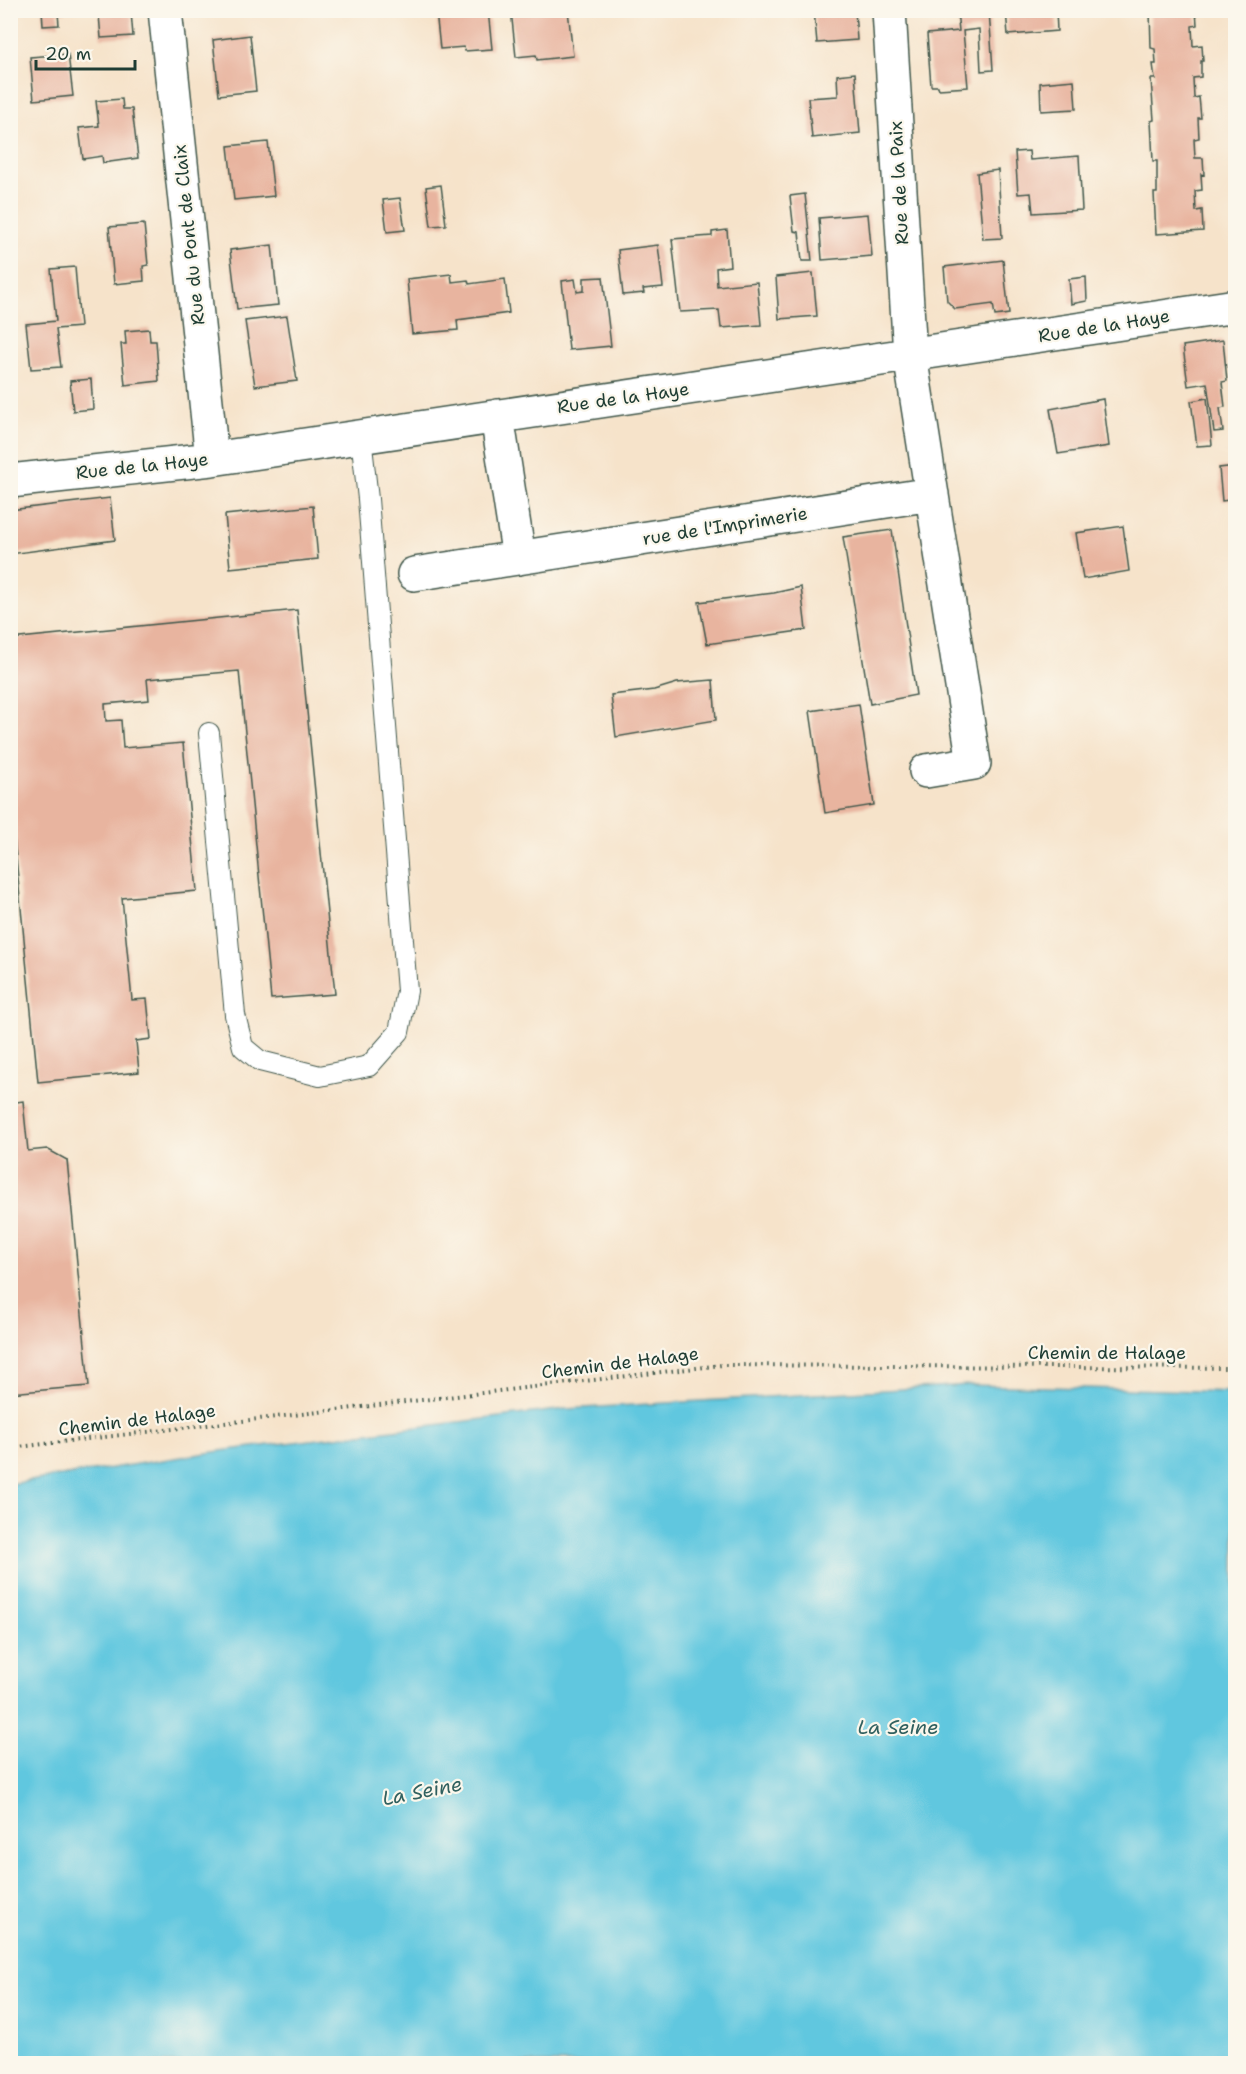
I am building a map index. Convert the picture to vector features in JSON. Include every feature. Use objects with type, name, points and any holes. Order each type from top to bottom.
[{"type":"street","name":"Rue du Pont de Claix","points":[[165,10],[212,459]]},
{"type":"street","name":"Rue de la Paix","points":[[889,10],[910,355]]},
{"type":"street","name":"Rue de la Haye","points":[[10,481],[212,459],[1236,306]]},
{"type":"street","points":[[910,355],[974,763],[926,771]]},
{"type":"street","points":[[497,416],[519,558]]},
{"type":"street","name":"rue de l'Imprimerie","points":[[414,574],[932,494]]},
{"type":"lane","points":[[209,733],[235,1015],[243,1047],[260,1061],[320,1076],[369,1066],[399,1032],[408,991],[361,437]]},
{"type":"path","name":"Chemin de Halage","points":[[10,1448],[723,1365],[1236,1368]]},
{"type":"water","name":"La Seine","points":[[970,1385],[1235,1392],[1235,2063],[11,2063],[11,1484],[220,1451],[566,1409]]},
{"type":"building","points":[[42,10],[66,10],[66,12],[58,13],[59,25],[43,26]]},
{"type":"building","points":[[207,10],[241,10],[241,12],[207,16]]},
{"type":"building","points":[[488,10],[492,49],[465,51],[464,47],[440,49],[436,11]]},
{"type":"building","points":[[511,10],[568,10],[573,56],[537,60],[536,55],[516,57]]},
{"type":"building","points":[[814,10],[855,10],[857,40],[817,43]]},
{"type":"building","points":[[957,10],[989,10],[993,70],[981,71],[979,29],[963,31],[968,87],[939,89],[938,86],[931,86],[927,34],[959,31]]},
{"type":"building","points":[[1006,10],[1056,10],[1057,31],[1008,35]]},
{"type":"building","points":[[1150,10],[1196,10],[1197,25],[1192,26],[1193,46],[1202,45],[1203,61],[1201,61],[1201,77],[1193,78],[1194,98],[1199,97],[1201,118],[1198,118],[1199,138],[1194,139],[1195,158],[1203,158],[1204,175],[1201,174],[1202,190],[1195,191],[1196,211],[1202,210],[1203,231],[1156,234],[1154,193],[1157,193],[1157,161],[1153,161],[1151,121],[1154,120],[1151,79],[1155,79],[1153,64],[1156,64],[1155,49],[1151,48]]},
{"type":"building","points":[[131,12],[133,36],[101,38],[99,15]]},
{"type":"building","points":[[250,35],[256,91],[219,95],[213,40]]},
{"type":"building","points":[[68,54],[73,96],[34,100],[30,57]]},
{"type":"building","points":[[855,73],[860,133],[812,138],[808,98],[838,96],[837,75]]},
{"type":"building","points":[[1074,80],[1076,109],[1041,111],[1040,83]]},
{"type":"building","points":[[122,99],[123,109],[132,109],[138,158],[103,163],[102,156],[83,159],[79,128],[99,126],[96,101]]},
{"type":"building","points":[[268,142],[274,196],[234,200],[228,146]]},
{"type":"building","points":[[1029,151],[1030,160],[1079,156],[1082,210],[1033,213],[1031,193],[1018,194],[1015,152]]},
{"type":"building","points":[[998,170],[1002,238],[983,239],[977,173]]},
{"type":"building","points":[[441,185],[446,225],[431,226],[426,187]]},
{"type":"building","points":[[805,194],[812,261],[802,261],[799,232],[794,231],[790,196]]},
{"type":"building","points":[[400,198],[405,230],[387,232],[383,200]]},
{"type":"building","points":[[868,214],[872,256],[822,260],[819,218]]},
{"type":"building","points":[[144,224],[148,265],[143,266],[144,281],[114,284],[109,227]]},
{"type":"building","points":[[727,230],[730,266],[716,268],[717,286],[757,282],[761,325],[721,328],[719,310],[680,312],[672,239],[712,236],[712,232]]},
{"type":"building","points":[[272,245],[278,305],[237,309],[230,250]]},
{"type":"building","points":[[658,245],[663,287],[643,289],[644,293],[623,295],[618,250]]},
{"type":"building","points":[[1003,260],[1009,314],[995,316],[993,304],[955,309],[947,301],[944,267]]},
{"type":"building","points":[[75,267],[80,327],[56,329],[61,367],[31,369],[26,324],[56,321],[51,269]]},
{"type":"building","points":[[813,273],[817,316],[779,319],[776,277]]},
{"type":"building","points":[[451,274],[452,282],[468,280],[469,284],[505,279],[509,313],[457,320],[458,330],[412,334],[407,279]]},
{"type":"building","points":[[603,277],[611,346],[569,350],[562,281],[575,279],[577,292],[584,291],[584,278]]},
{"type":"building","points":[[1086,277],[1087,301],[1071,304],[1069,279]]},
{"type":"building","points":[[287,316],[297,381],[255,386],[245,321]]},
{"type":"building","points":[[149,329],[150,341],[156,341],[159,381],[125,385],[121,344],[126,344],[125,331]]},
{"type":"building","points":[[1223,340],[1227,381],[1222,382],[1225,407],[1220,408],[1223,431],[1214,432],[1207,383],[1188,386],[1183,346]]},
{"type":"building","points":[[91,379],[93,409],[73,411],[70,381]]},
{"type":"building","points":[[1207,398],[1212,445],[1197,446],[1191,401]]},
{"type":"building","points":[[1103,399],[1109,446],[1058,454],[1050,409]]},
{"type":"building","points":[[1236,466],[1236,499],[1222,501],[1219,468]]},
{"type":"building","points":[[110,498],[115,540],[10,554],[10,510]]},
{"type":"building","points":[[313,506],[318,559],[230,568],[225,515]]},
{"type":"building","points":[[1123,526],[1129,571],[1083,579],[1076,533]]},
{"type":"building","points":[[892,530],[916,695],[870,704],[843,537]]},
{"type":"building","points":[[801,587],[806,630],[707,644],[699,602],[774,593]]},
{"type":"building","points":[[297,610],[335,994],[271,999],[239,671],[147,679],[149,700],[105,704],[106,721],[121,720],[123,748],[183,743],[197,891],[122,898],[132,1000],[147,999],[151,1039],[136,1041],[139,1072],[38,1082],[10,796],[10,639]]},
{"type":"building","points":[[713,680],[716,720],[616,737],[611,695],[654,690],[677,683]]},
{"type":"building","points":[[859,704],[874,805],[825,813],[810,711]]},
{"type":"building","points":[[23,1101],[28,1151],[47,1149],[67,1160],[89,1386],[10,1393],[10,1103]]}]
